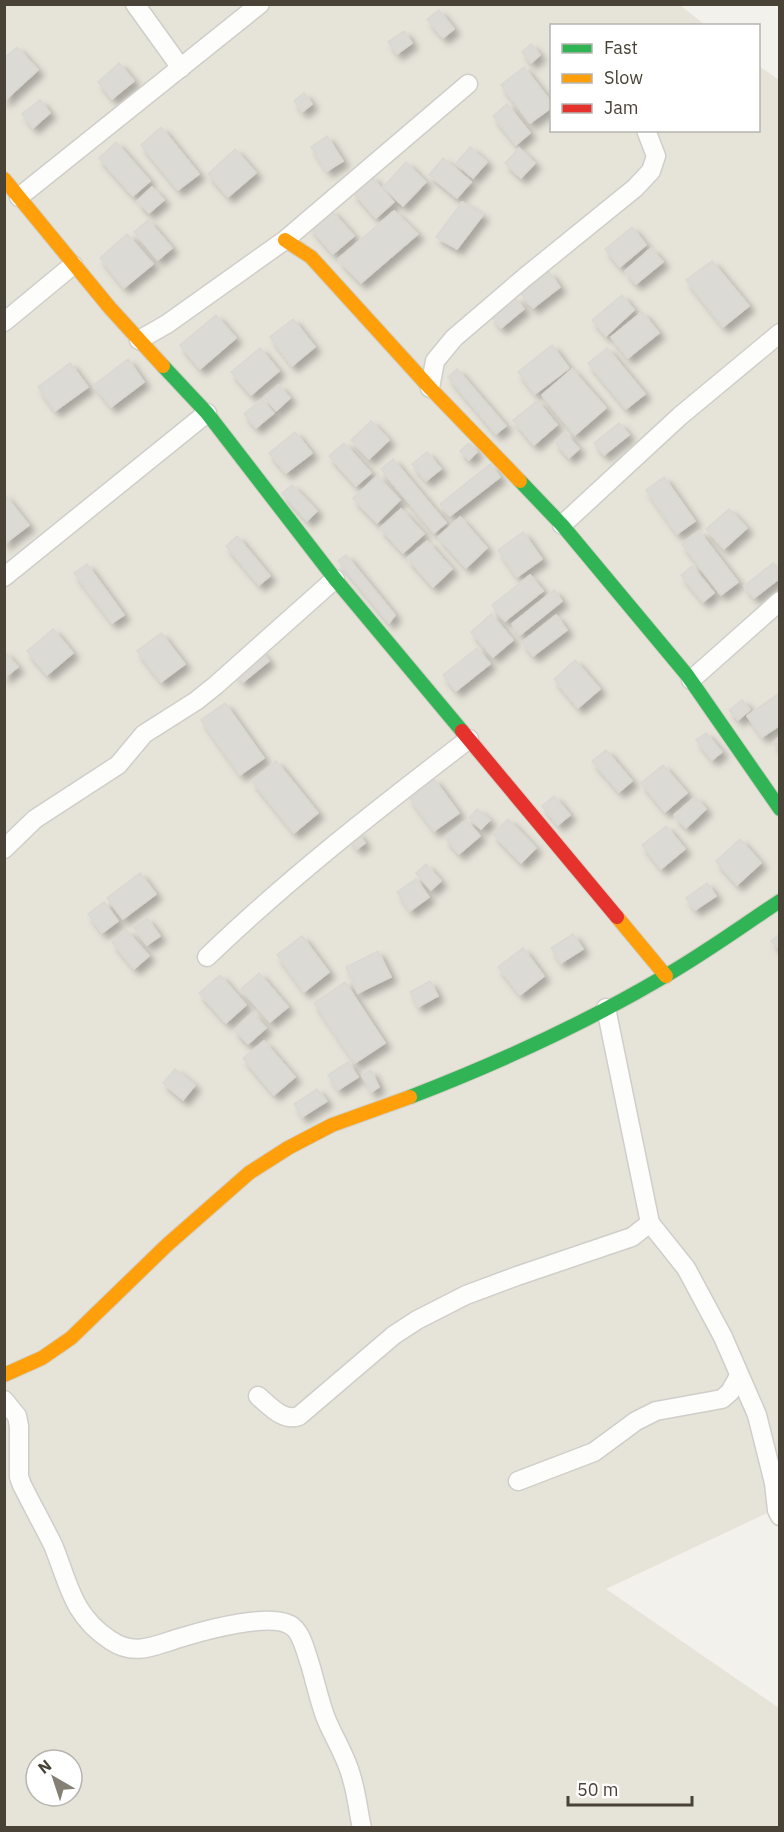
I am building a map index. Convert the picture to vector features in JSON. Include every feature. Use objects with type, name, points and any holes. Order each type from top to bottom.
[{"type":"street","points":[[135,4],[181,68]]},
{"type":"street","points":[[19,197],[260,4]]},
{"type":"street","points":[[139,339],[167,324],[285,240],[468,84]]},
{"type":"street","points":[[430,388],[435,361],[454,339],[475,319],[636,188],[651,171],[656,156],[647,132]]},
{"type":"street","points":[[4,179],[73,265],[207,413],[335,579],[666,976]]},
{"type":"street","points":[[285,240],[311,257],[430,388],[562,525],[691,680],[780,809]]},
{"type":"street","points":[[4,322],[73,265]]},
{"type":"street","points":[[562,525],[680,416],[780,333]]},
{"type":"street","points":[[412,368],[435,361]]},
{"type":"street","points":[[4,577],[207,413]]},
{"type":"street","points":[[4,849],[35,819],[118,765],[144,734],[196,701],[335,579]]},
{"type":"street","points":[[691,680],[780,601]]},
{"type":"street","points":[[207,957],[253,913],[342,837],[469,739]]},
{"type":"street","points":[[4,1375],[42,1358],[71,1338],[167,1245],[241,1180],[288,1148],[332,1125],[382,1108],[560,1033],[666,976],[780,901]]},
{"type":"street","points":[[606,1008],[650,1223],[686,1268],[723,1337],[757,1415],[777,1483],[777,1510],[780,1516]]},
{"type":"street","points":[[258,1396],[284,1417],[299,1416],[394,1335],[417,1320],[466,1295],[632,1237],[650,1223]]},
{"type":"street","points":[[518,1481],[594,1452],[636,1421],[656,1411],[722,1399],[730,1392],[739,1376]]},
{"type":"street","points":[[4,1400],[17,1416],[19,1477],[22,1485],[51,1542],[76,1605],[88,1620],[112,1642],[127,1649],[141,1650],[229,1625],[261,1620],[280,1622],[294,1627],[308,1658],[325,1716],[352,1776],[362,1827]]},
{"type":"shaded area","points":[[5,5],[680,5],[704,24],[550,24],[550,132],[760,132],[760,67],[779,80],[780,1507],[606,1589],[779,1708],[779,1827],[5,1828]]},
{"type":"building","points":[[439,10],[454,29],[443,38],[427,19]]},
{"type":"building","points":[[404,31],[412,43],[397,54],[388,42]]},
{"type":"building","points":[[531,44],[540,55],[531,63],[522,52]]},
{"type":"building","points":[[17,47],[38,70],[4,101],[4,58]]},
{"type":"building","points":[[119,63],[134,81],[112,99],[98,82]]},
{"type":"building","points":[[524,67],[550,100],[550,108],[530,123],[501,85]]},
{"type":"building","points":[[304,93],[312,104],[302,112],[294,101]]},
{"type":"building","points":[[40,100],[50,113],[33,128],[22,114]]},
{"type":"building","points":[[507,104],[530,133],[516,145],[493,116]]},
{"type":"building","points":[[161,127],[199,174],[178,190],[141,145]]},
{"type":"building","points":[[327,136],[343,161],[327,171],[311,147]]},
{"type":"building","points":[[116,142],[150,181],[133,196],[99,158]]},
{"type":"building","points":[[470,147],[487,162],[473,178],[456,163]]},
{"type":"building","points":[[519,148],[535,163],[521,178],[505,163]]},
{"type":"building","points":[[235,149],[256,173],[228,197],[208,174]]},
{"type":"building","points":[[443,158],[471,182],[457,198],[429,175]]},
{"type":"building","points":[[406,162],[426,182],[403,206],[383,187]]},
{"type":"building","points":[[371,176],[394,202],[376,218],[353,192]]},
{"type":"building","points":[[152,187],[164,200],[149,213],[137,201]]},
{"type":"building","points":[[462,202],[483,215],[457,249],[436,237]]},
{"type":"building","points":[[331,210],[354,236],[333,254],[310,227]]},
{"type":"building","points":[[394,211],[418,234],[361,283],[338,259]]},
{"type":"building","points":[[148,220],[172,248],[158,260],[134,232]]},
{"type":"building","points":[[632,227],[646,245],[620,267],[605,249]]},
{"type":"building","points":[[127,234],[153,264],[124,288],[100,258]]},
{"type":"building","points":[[651,248],[663,262],[636,284],[625,271]]},
{"type":"building","points":[[712,261],[749,306],[723,327],[686,280]]},
{"type":"building","points":[[549,272],[560,287],[533,308],[521,294]]},
{"type":"building","points":[[622,295],[634,310],[606,336],[592,320]]},
{"type":"building","points":[[515,298],[524,309],[501,328],[492,317]]},
{"type":"building","points":[[642,312],[659,333],[628,358],[611,337]]},
{"type":"building","points":[[216,315],[236,338],[200,369],[180,345]]},
{"type":"building","points":[[293,319],[315,347],[292,366],[270,337]]},
{"type":"building","points":[[552,345],[569,368],[535,394],[518,372]]},
{"type":"building","points":[[260,348],[279,371],[251,395],[231,372]]},
{"type":"building","points":[[607,348],[645,394],[626,409],[588,363]]},
{"type":"building","points":[[128,359],[144,382],[111,407],[94,385]]},
{"type":"building","points":[[70,363],[88,387],[55,411],[38,387]]},
{"type":"building","points":[[457,369],[506,426],[496,434],[448,377]]},
{"type":"building","points":[[572,369],[606,408],[575,435],[542,395]]},
{"type":"building","points":[[279,385],[290,398],[276,411],[264,397]]},
{"type":"building","points":[[262,399],[274,413],[256,428],[244,414]]},
{"type":"building","points":[[537,401],[557,425],[534,445],[513,420]]},
{"type":"building","points":[[371,421],[389,440],[369,459],[351,440]]},
{"type":"building","points":[[619,423],[629,435],[604,455],[594,443]]},
{"type":"building","points":[[295,432],[312,453],[286,473],[269,453]]},
{"type":"building","points":[[565,433],[579,449],[569,458],[555,442]]},
{"type":"building","points":[[344,443],[371,473],[356,486],[329,456]]},
{"type":"building","points":[[469,443],[477,452],[469,460],[460,451]]},
{"type":"building","points":[[427,452],[441,469],[426,481],[412,464]]},
{"type":"building","points":[[393,459],[446,523],[434,533],[381,469]]},
{"type":"building","points":[[490,464],[500,477],[450,516],[440,504]]},
{"type":"building","points":[[377,476],[400,500],[377,523],[353,498]]},
{"type":"building","points":[[664,477],[695,521],[677,534],[646,490]]},
{"type":"building","points":[[292,485],[317,511],[307,521],[282,493]]},
{"type":"building","points":[[4,494],[29,525],[4,544]]},
{"type":"building","points":[[401,509],[424,534],[403,553],[380,528]]},
{"type":"building","points":[[729,509],[747,528],[724,549],[706,529]]},
{"type":"building","points":[[460,517],[487,548],[466,568],[438,537]]},
{"type":"building","points":[[699,531],[738,582],[721,595],[682,544]]},
{"type":"building","points":[[523,532],[542,559],[517,577],[498,550]]},
{"type":"building","points":[[237,536],[270,576],[259,585],[226,546]]},
{"type":"building","points":[[427,541],[452,569],[433,587],[407,558]]},
{"type":"building","points":[[346,555],[395,615],[389,623],[338,561]]},
{"type":"building","points":[[773,563],[780,572],[780,578],[754,598],[744,586]]},
{"type":"building","points":[[87,564],[124,615],[112,623],[74,573]]},
{"type":"building","points":[[692,566],[714,593],[703,602],[681,575]]},
{"type":"building","points":[[530,575],[543,591],[505,621],[492,605]]},
{"type":"building","points":[[554,590],[562,601],[520,635],[512,624]]},
{"type":"building","points":[[491,614],[513,640],[493,657],[471,632]]},
{"type":"building","points":[[556,615],[567,630],[533,656],[522,642]]},
{"type":"building","points":[[53,629],[73,653],[47,675],[27,651]]},
{"type":"building","points":[[161,633],[185,664],[161,682],[137,651]]},
{"type":"building","points":[[477,648],[490,664],[456,691],[443,675]]},
{"type":"building","points":[[260,650],[269,661],[243,682],[235,672]]},
{"type":"building","points":[[4,651],[18,667],[4,678]]},
{"type":"building","points":[[575,660],[600,689],[578,708],[554,679]]},
{"type":"building","points":[[778,694],[780,725],[762,737],[747,716]]},
{"type":"building","points":[[742,700],[750,710],[738,720],[729,710]]},
{"type":"building","points":[[225,703],[264,758],[240,775],[201,720]]},
{"type":"building","points":[[706,733],[722,752],[712,760],[696,740]]},
{"type":"building","points":[[780,737],[780,749],[773,743]]},
{"type":"building","points":[[606,750],[632,781],[619,792],[592,761]]},
{"type":"building","points":[[276,761],[318,813],[294,833],[252,781]]},
{"type":"building","points":[[663,765],[687,793],[665,812],[641,783]]},
{"type":"building","points":[[434,779],[459,813],[434,831],[409,797]]},
{"type":"building","points":[[554,796],[570,815],[558,825],[542,806]]},
{"type":"building","points":[[695,797],[706,809],[686,828],[674,815]]},
{"type":"building","points":[[477,809],[490,820],[481,829],[469,818]]},
{"type":"building","points":[[508,819],[536,848],[521,863],[493,834]]},
{"type":"building","points":[[466,820],[480,836],[459,854],[445,838]]},
{"type":"building","points":[[666,826],[685,849],[661,869],[642,845]]},
{"type":"building","points":[[357,832],[365,843],[357,849],[349,838]]},
{"type":"building","points":[[740,839],[761,863],[737,885],[716,861]]},
{"type":"building","points":[[426,864],[441,881],[431,890],[416,873]]},
{"type":"building","points":[[140,873],[156,894],[123,919],[107,898]]},
{"type":"building","points":[[416,879],[429,897],[410,911],[397,892]]},
{"type":"building","points":[[707,883],[716,896],[695,910],[686,898]]},
{"type":"building","points":[[104,902],[118,921],[102,933],[88,914]]},
{"type":"building","points":[[147,918],[160,936],[147,945],[134,928]]},
{"type":"building","points":[[126,930],[149,956],[134,969],[112,942]]},
{"type":"building","points":[[573,934],[583,949],[561,963],[551,948]]},
{"type":"building","points":[[780,934],[780,950],[771,941]]},
{"type":"building","points":[[302,936],[329,972],[304,992],[277,955]]},
{"type":"building","points":[[523,948],[544,976],[520,995],[498,967]]},
{"type":"building","points":[[378,951],[391,977],[358,993],[346,967]]},
{"type":"building","points":[[259,973],[288,1007],[270,1022],[241,989]]},
{"type":"building","points":[[220,975],[246,1005],[226,1023],[199,993]]},
{"type":"building","points":[[430,981],[438,996],[418,1007],[410,992]]},
{"type":"building","points":[[345,982],[385,1043],[355,1063],[314,1003]]},
{"type":"building","points":[[252,1013],[266,1028],[248,1044],[234,1030]]},
{"type":"building","points":[[264,1041],[295,1077],[274,1095],[243,1058]]},
{"type":"building","points":[[348,1062],[358,1077],[338,1090],[328,1075]]},
{"type":"building","points":[[175,1069],[195,1085],[183,1100],[163,1083]]},
{"type":"building","points":[[371,1070],[379,1087],[371,1092],[362,1075]]},
{"type":"building","points":[[317,1089],[327,1101],[302,1117],[294,1104]]},
{"type":"traffic: fast","points":[[163,366],[207,413],[335,579],[462,731]]},
{"type":"traffic: fast","points":[[520,481],[562,525],[687,675],[780,809]]},
{"type":"traffic: fast","points":[[410,1097],[508,1056],[634,994],[709,949],[780,901]]},
{"type":"traffic: slow","points":[[4,179],[110,308],[163,366]]},
{"type":"traffic: slow","points":[[285,240],[311,257],[430,388],[520,481]]},
{"type":"traffic: slow","points":[[617,917],[666,976]]},
{"type":"traffic: slow","points":[[4,1375],[42,1358],[71,1338],[167,1245],[249,1173],[288,1148],[332,1125],[410,1097]]},
{"type":"traffic: jam","points":[[462,731],[617,917]]}]
